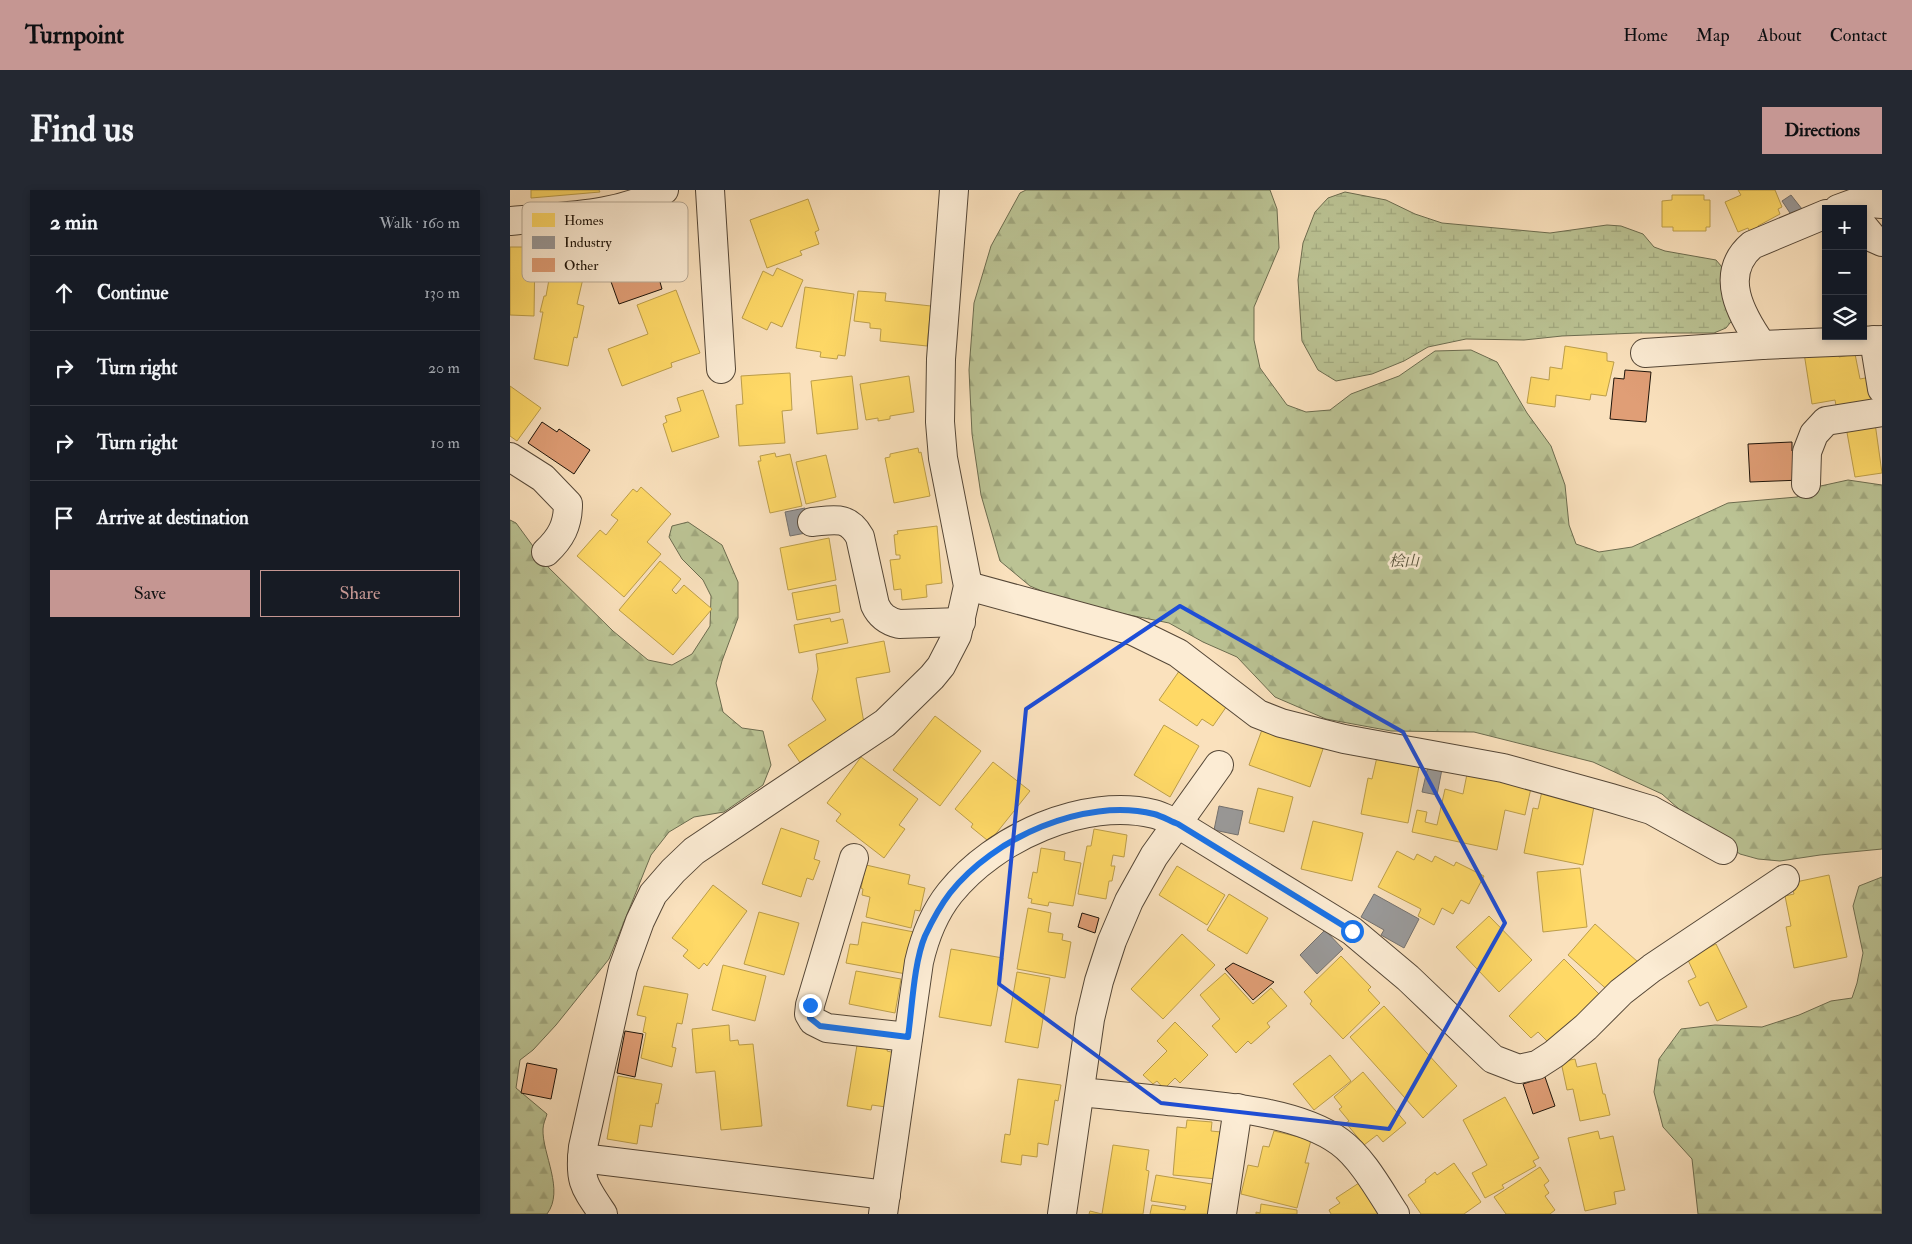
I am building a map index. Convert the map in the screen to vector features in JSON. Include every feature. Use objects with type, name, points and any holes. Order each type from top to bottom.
[{"type":"street","points":[[640,202],[664,190]]},
{"type":"street","points":[[710,190],[721,369]]},
{"type":"street","points":[[603,1214],[582,1182],[580,1169],[623,968],[640,921],[653,894],[694,851],[886,723],[941,666],[957,635],[968,586],[943,458],[940,422],[941,359],[954,190]]},
{"type":"street","points":[[1839,205],[1857,202],[1882,204]]},
{"type":"street","points":[[1762,345],[1747,324],[1738,304],[1735,282],[1737,264],[1742,254],[1752,245],[1822,213]]},
{"type":"street","points":[[1867,231],[1873,238],[1882,242]]},
{"type":"street","points":[[1645,353],[1878,340],[1882,389]]},
{"type":"street","points":[[1806,484],[1807,452],[1814,434],[1826,421],[1882,412]]},
{"type":"street","points":[[510,457],[543,478],[568,504],[568,517],[562,533],[546,552]]},
{"type":"street","points":[[812,522],[844,521],[856,530],[860,537],[874,605],[878,613],[884,618],[899,624],[961,622]]},
{"type":"street","points":[[968,586],[1133,631],[1178,654],[1258,714],[1281,723],[1344,738],[1503,768],[1612,798],[1652,810],[1723,850]]},
{"type":"street","points":[[1062,1214],[1090,1019],[1099,981],[1112,941],[1129,901],[1154,856],[1219,765]]},
{"type":"street","points":[[582,1158],[885,1204],[919,962],[924,938],[935,915],[950,893],[969,873],[991,855],[1020,837],[1038,829],[1090,812],[1113,810],[1154,814],[1178,824],[1352,931],[1408,978],[1493,1059],[1519,1070],[1537,1065],[1554,1054],[1586,1027],[1621,992],[1652,968],[1785,879]]},
{"type":"street","points":[[854,858],[810,1005],[809,1014],[812,1022],[828,1028],[908,1037]]},
{"type":"street","points":[[1080,1092],[1238,1108],[1300,1123],[1325,1133],[1370,1164],[1395,1214]]},
{"type":"street","points":[[1222,1214],[1238,1108]]},
{"type":"highlighted area","points":[[1180,606],[1403,732],[1505,923],[1389,1129],[1161,1103],[999,984],[1026,709]]},
{"type":"green space","name":"桧山","points":[[1026,190],[1270,190],[1277,209],[1279,248],[1254,307],[1254,340],[1260,368],[1287,405],[1306,412],[1330,410],[1351,394],[1399,376],[1435,351],[1471,350],[1497,362],[1527,413],[1551,446],[1565,485],[1569,525],[1576,544],[1599,552],[1632,547],[1728,503],[1797,497],[1816,487],[1848,480],[1882,485],[1882,849],[1780,861],[1758,859],[1740,854],[1697,825],[1662,794],[1593,762],[1474,732],[1391,731],[1326,719],[1275,697],[1237,657],[1203,642],[1169,623],[1070,603],[1030,586],[1000,561],[981,495],[972,434],[969,370],[974,303],[991,246],[1020,193]]},
{"type":"green space","points":[[1345,192],[1386,200],[1415,214],[1442,223],[1550,233],[1607,225],[1621,226],[1643,234],[1654,247],[1665,251],[1716,260],[1722,267],[1734,318],[1726,328],[1714,333],[1637,333],[1562,336],[1524,340],[1466,339],[1428,347],[1404,361],[1372,374],[1336,381],[1318,370],[1302,341],[1298,280],[1303,243],[1315,212],[1328,198]]},
{"type":"green space","points":[[510,520],[516,523],[549,568],[613,631],[648,660],[672,665],[692,654],[710,626],[711,596],[703,580],[682,559],[669,537],[672,526],[688,522],[722,545],[738,582],[738,618],[716,683],[723,712],[742,728],[763,731],[771,765],[763,785],[724,812],[694,817],[669,832],[651,855],[609,959],[556,1025],[533,1050],[520,1060],[516,1088],[547,1114],[543,1127],[544,1139],[554,1194],[547,1214],[510,1214]]},
{"type":"green space","points":[[1882,877],[1882,1214],[1698,1214],[1692,1159],[1663,1127],[1654,1092],[1659,1059],[1681,1029],[1715,1025],[1762,1027],[1799,1015],[1831,1001],[1852,998],[1863,953],[1853,906],[1859,886]]},
{"type":"building: Homes","points":[[531,190],[599,190],[600,192],[531,198]]},
{"type":"building: Homes","points":[[1738,190],[1775,190],[1782,207],[1778,209],[1780,214],[1758,226],[1759,230],[1751,234],[1748,228],[1738,232],[1725,202],[1741,195]]},
{"type":"building: Homes","points":[[1672,195],[1704,195],[1704,200],[1710,200],[1710,227],[1706,227],[1706,231],[1673,231],[1673,227],[1662,227],[1662,201],[1672,200]]},
{"type":"building: Homes","points":[[808,199],[819,230],[815,232],[819,244],[800,251],[802,255],[767,268],[750,220]]},
{"type":"building: Homes","points":[[510,247],[522,247],[522,282],[534,282],[534,316],[510,315]]},
{"type":"building: Homes","points":[[777,268],[803,280],[782,327],[771,322],[767,330],[742,318],[763,271],[773,276]]},
{"type":"building: Homes","points":[[549,282],[582,282],[577,304],[584,306],[577,338],[574,337],[568,366],[534,359],[543,312],[540,312],[544,296],[546,296]]},
{"type":"building: Homes","points":[[805,287],[854,294],[845,356],[838,355],[837,359],[820,357],[821,352],[796,348]]},
{"type":"building: Homes","points":[[676,290],[700,353],[671,363],[672,367],[622,386],[608,349],[648,334],[637,305]]},
{"type":"building: Homes","points":[[858,291],[886,293],[885,301],[931,306],[927,346],[880,341],[881,329],[870,328],[870,323],[854,321]]},
{"type":"building: Homes","points":[[1565,346],[1607,353],[1607,361],[1614,362],[1606,396],[1591,394],[1590,400],[1556,395],[1555,407],[1527,403],[1531,377],[1549,380],[1550,367],[1562,369]]},
{"type":"building: Homes","points":[[1838,347],[1839,357],[1855,354],[1860,379],[1876,376],[1880,404],[1837,411],[1835,400],[1812,404],[1804,353]]},
{"type":"building: Homes","points":[[790,373],[792,410],[782,411],[785,443],[739,446],[736,405],[743,404],[741,376]]},
{"type":"building: Homes","points":[[852,376],[858,429],[817,434],[811,381]]},
{"type":"building: Homes","points":[[909,376],[914,412],[890,416],[890,419],[878,421],[878,418],[866,420],[860,384]]},
{"type":"building: Homes","points":[[510,386],[541,408],[517,441],[510,436]]},
{"type":"building: Homes","points":[[703,390],[719,437],[672,452],[663,424],[667,422],[665,416],[681,411],[677,398]]},
{"type":"building: Homes","points":[[1875,423],[1882,473],[1855,477],[1846,427]]},
{"type":"building: Homes","points":[[918,448],[919,453],[921,452],[930,496],[894,503],[885,458],[890,457],[890,454]]},
{"type":"building: Homes","points":[[775,453],[776,457],[790,454],[802,506],[770,513],[758,461],[761,461],[760,456]]},
{"type":"building: Homes","points":[[826,455],[836,497],[806,504],[796,462]]},
{"type":"building: Homes","points":[[641,487],[671,514],[647,542],[661,554],[624,597],[577,556],[600,530],[606,535],[618,520],[611,515],[633,489],[637,492]]},
{"type":"building: Homes","points":[[937,526],[942,583],[926,585],[927,597],[902,600],[901,589],[894,590],[890,560],[900,559],[900,555],[896,555],[894,535],[898,534],[897,531]]},
{"type":"building: Homes","points":[[829,538],[836,580],[788,590],[780,548]]},
{"type":"building: Homes","points":[[660,561],[681,579],[672,590],[676,594],[684,585],[712,609],[673,655],[619,610]]},
{"type":"building: Homes","points":[[836,585],[840,612],[797,620],[792,593]]},
{"type":"building: Homes","points":[[830,618],[831,622],[843,619],[848,643],[799,653],[794,625]]},
{"type":"building: Homes","points":[[884,641],[890,672],[856,678],[864,723],[801,764],[788,745],[826,720],[812,699],[818,669],[816,654]]},
{"type":"building: Homes","points":[[1182,667],[1231,700],[1213,726],[1202,719],[1197,726],[1159,700]]},
{"type":"building: Homes","points":[[935,716],[981,751],[940,806],[893,770]]},
{"type":"building: Homes","points":[[1164,725],[1199,746],[1170,797],[1134,775]]},
{"type":"building: Homes","points":[[1263,727],[1323,749],[1310,787],[1249,765]]},
{"type":"building: Homes","points":[[861,757],[918,799],[899,825],[905,829],[884,858],[836,821],[841,814],[827,803]]},
{"type":"building: Homes","points":[[1377,757],[1419,766],[1408,823],[1361,814],[1368,778],[1372,779]]},
{"type":"building: Homes","points":[[993,762],[1030,791],[994,836],[987,840],[971,827],[973,824],[955,809]]},
{"type":"building: Homes","points":[[1467,774],[1531,788],[1525,815],[1505,810],[1497,850],[1412,832],[1417,810],[1427,812],[1425,822],[1437,825],[1445,789],[1463,794]]},
{"type":"building: Homes","points":[[1258,788],[1293,797],[1284,832],[1249,823]]},
{"type":"building: Homes","points":[[1542,791],[1595,801],[1583,865],[1524,853],[1533,808],[1538,809]]},
{"type":"building: Homes","points":[[1313,821],[1363,833],[1352,881],[1301,869]]},
{"type":"building: Homes","points":[[781,828],[819,841],[814,859],[820,861],[813,880],[807,878],[801,897],[762,884]]},
{"type":"building: Homes","points":[[1094,829],[1127,835],[1124,857],[1113,855],[1111,866],[1115,866],[1112,881],[1109,881],[1106,899],[1078,894],[1087,846],[1091,846]]},
{"type":"building: Homes","points":[[1041,848],[1065,852],[1064,860],[1081,863],[1073,906],[1049,902],[1048,906],[1031,903],[1032,899],[1028,898],[1033,872],[1037,873]]},
{"type":"building: Homes","points":[[1397,851],[1414,860],[1417,854],[1432,862],[1435,856],[1454,866],[1456,862],[1484,876],[1469,904],[1461,900],[1453,914],[1442,908],[1434,925],[1418,916],[1421,909],[1378,887]]},
{"type":"building: Homes","points":[[866,865],[910,875],[908,884],[925,888],[920,911],[915,910],[911,928],[866,917],[870,897],[862,895],[863,889],[861,888]]},
{"type":"building: Homes","points":[[1177,866],[1225,895],[1207,925],[1159,895]]},
{"type":"building: Homes","points":[[1580,868],[1587,927],[1543,932],[1537,872]]},
{"type":"building: Homes","points":[[1829,875],[1847,957],[1794,968],[1786,927],[1791,926],[1785,896],[1794,894],[1791,883]]},
{"type":"building: Homes","points":[[713,885],[747,911],[707,966],[704,963],[699,969],[683,956],[688,950],[672,938]]},
{"type":"building: Homes","points":[[1229,894],[1268,918],[1247,954],[1207,930]]},
{"type":"building: Homes","points":[[1028,908],[1051,913],[1048,932],[1063,934],[1062,940],[1071,942],[1065,978],[1017,969]]},
{"type":"building: Homes","points":[[759,912],[799,923],[784,975],[744,964]]},
{"type":"building: Homes","points":[[1489,916],[1532,960],[1499,992],[1456,947]]},
{"type":"building: Homes","points":[[862,922],[914,932],[906,974],[846,963],[850,944],[858,945]]},
{"type":"building: Homes","points":[[1595,924],[1638,962],[1611,993],[1568,955]]},
{"type":"building: Homes","points":[[1182,934],[1215,965],[1163,1019],[1131,989]]},
{"type":"building: Homes","points":[[1716,944],[1747,1007],[1717,1021],[1708,1002],[1700,1006],[1688,981],[1696,977],[1687,958]]},
{"type":"building: Homes","points":[[951,949],[1003,958],[991,1026],[939,1017]]},
{"type":"building: Homes","points":[[1341,956],[1371,987],[1368,990],[1380,1003],[1343,1039],[1310,1004],[1312,1001],[1304,992]]},
{"type":"building: Homes","points":[[1564,959],[1600,995],[1551,1045],[1538,1032],[1531,1038],[1509,1016]]},
{"type":"building: Homes","points":[[723,965],[766,976],[755,1021],[712,1010]]},
{"type":"building: Homes","points":[[856,971],[901,979],[895,1013],[849,1004]]},
{"type":"building: Homes","points":[[1017,972],[1050,978],[1038,1048],[1005,1042]]},
{"type":"building: Homes","points":[[1225,973],[1253,1004],[1271,988],[1287,1006],[1267,1023],[1270,1027],[1251,1044],[1248,1041],[1236,1053],[1212,1026],[1220,1019],[1200,995]]},
{"type":"building: Homes","points":[[644,986],[688,994],[682,1024],[677,1023],[672,1047],[676,1048],[672,1067],[641,1058],[646,1033],[643,1032],[646,1017],[637,1015]]},
{"type":"building: Homes","points":[[1384,1006],[1457,1086],[1423,1118],[1350,1037]]},
{"type":"building: Homes","points":[[1175,1022],[1208,1055],[1180,1083],[1175,1078],[1164,1089],[1157,1081],[1153,1084],[1143,1075],[1167,1051],[1157,1041]]},
{"type":"building: Homes","points":[[729,1025],[730,1041],[738,1040],[739,1045],[753,1044],[762,1126],[721,1130],[715,1071],[696,1073],[692,1029]]},
{"type":"building: Homes","points":[[868,1043],[888,1046],[887,1051],[895,1053],[886,1107],[872,1105],[871,1110],[847,1106],[857,1045],[867,1047]]},
{"type":"building: Homes","points":[[1330,1055],[1351,1081],[1314,1110],[1293,1084]]},
{"type":"building: Homes","points":[[1575,1059],[1577,1067],[1596,1063],[1610,1115],[1580,1121],[1573,1089],[1567,1090],[1561,1062]]},
{"type":"building: Homes","points":[[1363,1072],[1406,1123],[1383,1142],[1377,1135],[1364,1145],[1346,1123],[1349,1121],[1339,1109],[1342,1107],[1334,1097]]},
{"type":"building: Homes","points":[[618,1076],[662,1084],[658,1104],[656,1103],[652,1127],[640,1125],[637,1144],[607,1139]]},
{"type":"building: Homes","points":[[1018,1079],[1061,1085],[1058,1101],[1055,1100],[1048,1145],[1038,1143],[1037,1157],[1022,1155],[1021,1165],[1001,1162],[1005,1134],[1010,1135]]},
{"type":"building: Homes","points":[[1505,1097],[1539,1158],[1533,1161],[1536,1166],[1502,1185],[1504,1188],[1485,1198],[1472,1173],[1487,1165],[1463,1120]]},
{"type":"building: Homes","points":[[1187,1120],[1212,1122],[1211,1131],[1221,1132],[1217,1179],[1173,1175],[1177,1127],[1186,1128]]},
{"type":"building: Homes","points":[[1274,1131],[1311,1140],[1305,1163],[1309,1163],[1297,1208],[1241,1194],[1248,1165],[1258,1167],[1263,1146],[1269,1147]]},
{"type":"building: Homes","points":[[1598,1131],[1600,1139],[1613,1136],[1625,1190],[1614,1192],[1616,1204],[1585,1211],[1568,1138]]},
{"type":"building: Homes","points":[[1113,1145],[1149,1150],[1146,1170],[1149,1171],[1143,1214],[1102,1214]]},
{"type":"building: Homes","points":[[1454,1163],[1481,1202],[1464,1214],[1421,1214],[1408,1195],[1426,1182],[1425,1180],[1435,1172],[1437,1175]]},
{"type":"building: Homes","points":[[1540,1167],[1549,1181],[1544,1185],[1549,1193],[1545,1196],[1555,1210],[1550,1214],[1506,1214],[1494,1197]]},
{"type":"building: Homes","points":[[1156,1175],[1218,1185],[1213,1214],[1150,1214],[1152,1205],[1185,1210],[1186,1206],[1151,1201]]},
{"type":"building: Homes","points":[[1359,1183],[1381,1214],[1331,1214],[1329,1210],[1340,1203],[1336,1198]]},
{"type":"building: Homes","points":[[1261,1204],[1297,1210],[1297,1214],[1256,1214],[1256,1212],[1260,1213]]},
{"type":"building: Homes","points":[[1090,1211],[1102,1214],[1089,1214]]},
{"type":"building: Industry","points":[[1791,195],[1802,209],[1792,216],[1782,201]]},
{"type":"building: Industry","points":[[805,508],[811,532],[790,536],[785,512]]},
{"type":"building: Industry","points":[[1428,766],[1442,769],[1437,795],[1422,792]]},
{"type":"building: Industry","points":[[1219,806],[1243,811],[1238,835],[1214,830]]},
{"type":"building: Industry","points":[[1374,894],[1419,919],[1404,948],[1381,935],[1384,930],[1361,917]]},
{"type":"building: Industry","points":[[1325,930],[1343,949],[1317,974],[1300,955]]},
{"type":"building: Other","points":[[611,282],[660,282],[662,289],[619,304]]},
{"type":"building: Other","points":[[1625,370],[1651,372],[1646,422],[1610,419],[1614,378],[1624,379]]},
{"type":"building: Other","points":[[542,422],[557,432],[559,429],[590,450],[574,474],[528,443]]},
{"type":"building: Other","points":[[1792,442],[1792,451],[1801,450],[1802,480],[1750,482],[1748,444]]},
{"type":"building: Other","points":[[1082,913],[1099,918],[1095,933],[1078,927]]},
{"type":"building: Other","points":[[1233,963],[1274,982],[1253,1000],[1225,969]]},
{"type":"building: Other","points":[[625,1031],[643,1034],[635,1077],[617,1073]]},
{"type":"building: Other","points":[[527,1063],[557,1069],[551,1099],[521,1093]]},
{"type":"building: Other","points":[[1545,1077],[1555,1106],[1533,1114],[1523,1084]]},
{"type":"route","points":[[810,1005],[810,1018],[812,1022],[820,1026],[908,1037],[924,938],[935,915],[950,893],[969,873],[991,855],[1020,837],[1047,825],[1090,812],[1113,810],[1154,814],[1178,824],[1352,931]]}]
